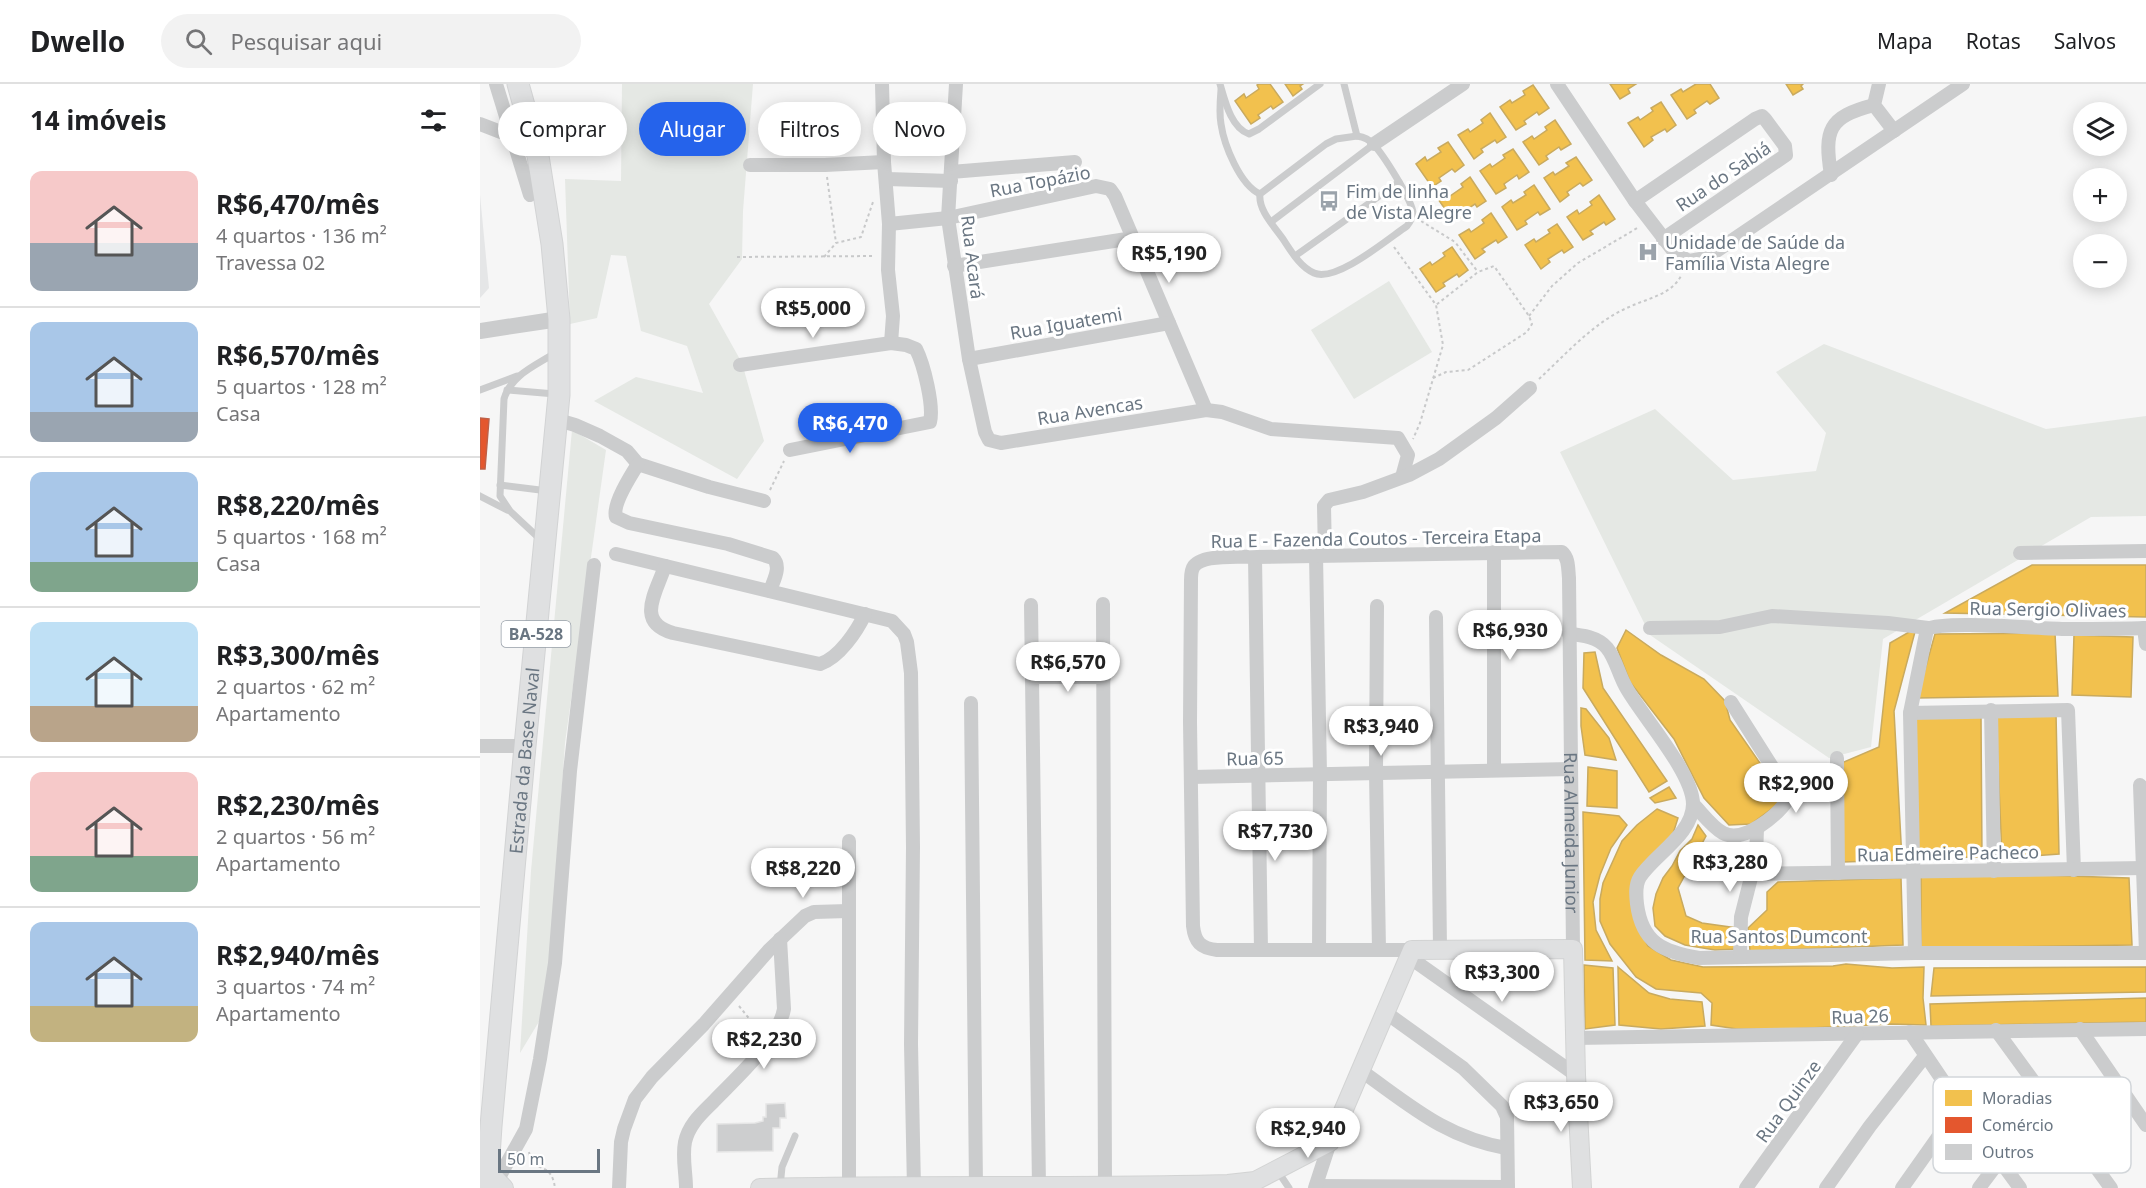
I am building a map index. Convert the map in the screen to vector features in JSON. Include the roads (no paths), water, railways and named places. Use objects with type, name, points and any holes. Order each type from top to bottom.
[{"type":"main road","name":"Estrada da Base Naval","points":[[491,1180],[525,746],[559,395],[559,319],[552,244],[538,156],[518,84]]},
{"type":"main road","points":[[530,195],[552,244]]},
{"type":"main road","points":[[760,1188],[1040,1188],[1258,1184],[1277,1170],[1330,1142],[1410,953],[1440,950],[1573,949]]},
{"type":"main road","name":"Rua Almeida Junior","points":[[1573,949],[1582,1188]]},
{"type":"street","points":[[496,84],[501,102]]},
{"type":"street","points":[[882,84],[889,224],[889,286],[893,316],[891,343]]},
{"type":"street","name":"Rua Acará","points":[[956,84],[948,218],[969,359],[985,432]]},
{"type":"street","points":[[1374,144],[1463,84]]},
{"type":"street","points":[[1557,84],[1663,239],[1675,254],[1689,261],[1706,258],[1963,84]]},
{"type":"street","points":[[1874,105],[1879,84]]},
{"type":"street","points":[[1874,105],[1894,131]]},
{"type":"street","points":[[1831,175],[1827,151],[1830,133],[1842,117],[1850,112],[1874,105]]},
{"type":"street","name":"Rua do Sabiá","points":[[1635,201],[1755,118],[1765,119],[1785,146],[1786,155],[1663,239]]},
{"type":"street","points":[[480,124],[498,130]]},
{"type":"street","points":[[518,156],[530,195]]},
{"type":"street","points":[[750,165],[885,162]]},
{"type":"street","name":"Rua Topázio","points":[[886,179],[951,177],[1075,162]]},
{"type":"street","name":"Rua Topázio","points":[[889,224],[948,218],[1096,186],[1110,189],[1115,196],[1133,238]]},
{"type":"street","points":[[954,266],[1133,238],[1206,410],[1222,412],[1271,429],[1398,438],[1407,452],[1402,477]]},
{"type":"street","points":[[480,332],[559,319]]},
{"type":"street","name":"Rua Iguatemi","points":[[969,359],[1169,323]]},
{"type":"street","points":[[740,365],[891,343],[916,349],[923,366],[927,387],[930,423],[790,450]]},
{"type":"street","points":[[1319,950],[1320,555],[1327,502],[1334,498],[1363,492],[1439,459],[1496,418],[1530,388]]},
{"type":"street","name":"Rua Avencas","points":[[985,432],[989,440],[1001,443],[1206,410]]},
{"type":"street","points":[[558,420],[575,425],[615,444],[627,451],[638,464],[709,487],[764,501]]},
{"type":"street","points":[[638,464],[614,513],[617,519],[728,544],[773,558],[777,561],[778,566],[770,591]]},
{"type":"street","points":[[2020,553],[2146,551]]},
{"type":"street","points":[[1494,552],[1494,770]]},
{"type":"street","name":"Rua E - Fazenda Coutos - Terceira Etapa","points":[[1261,950],[1217,950],[1201,947],[1195,938],[1191,777],[1192,570],[1195,564],[1206,559],[1255,557],[1562,552]]},
{"type":"street","name":"Rua Almeida Junior","points":[[1562,552],[1567,559],[1568,570],[1573,949]]},
{"type":"street","points":[[616,554],[892,621],[904,634],[910,654],[913,847],[911,1044],[914,1187]]},
{"type":"street","points":[[1255,557],[1261,950],[1379,950],[1410,953],[1576,1075]]},
{"type":"street","points":[[491,1180],[526,1129],[540,1059],[555,963],[570,771],[594,564]]},
{"type":"street","points":[[665,566],[651,608],[651,617],[657,627],[673,633],[820,664],[838,652],[861,623],[865,614]]},
{"type":"street","points":[[1103,604],[1105,1186]]},
{"type":"street","points":[[1031,605],[1040,1188]]},
{"type":"street","points":[[1377,606],[1376,773],[1379,950]]},
{"type":"street","name":"Rua Sergio Olivaes","points":[[1650,628],[1720,627],[1772,616],[1888,623],[1928,628],[1949,626],[2066,629],[2145,628]]},
{"type":"street","points":[[1436,617],[1440,950]]},
{"type":"street","points":[[1916,953],[1910,713],[1924,638],[1928,628]]},
{"type":"street","points":[[2145,628],[2146,644]]},
{"type":"street","points":[[1569,634],[1588,636],[1606,647],[1626,687],[1681,771],[1693,804],[1723,833],[1739,836],[1756,828],[1788,801],[1789,796],[1731,702]]},
{"type":"street","points":[[1032,677],[1104,677]]},
{"type":"street","points":[[971,703],[976,1188]]},
{"type":"street","points":[[1991,710],[1994,871]]},
{"type":"street","points":[[1910,713],[2068,710],[2074,870]]},
{"type":"street","points":[[480,746],[525,746]]},
{"type":"street","points":[[1837,758],[1838,873]]},
{"type":"street","name":"Rua 65","points":[[1191,777],[1571,769]]},
{"type":"street","points":[[2140,785],[2146,953]]},
{"type":"street","name":"Rua Santos Dumcont","points":[[1693,804],[1682,831],[1643,873],[1637,883],[1636,898],[1640,920],[1652,940],[1672,952],[1699,958],[1916,953],[2146,953]]},
{"type":"street","points":[[1740,957],[1741,917],[1757,848],[1756,828]]},
{"type":"street","points":[[849,841],[849,1187]]},
{"type":"street","name":"Rua Edmeire Pacheco","points":[[1752,874],[2144,868]]},
{"type":"street","points":[[619,1188],[621,1142],[635,1099],[652,1077],[799,921],[811,913],[848,911]]},
{"type":"street","points":[[686,1188],[684,1151],[690,1129],[749,1064],[768,1041],[781,1020],[784,1010],[780,939]]},
{"type":"street","points":[[1316,1184],[1508,1188],[1507,1117],[1504,1110],[1495,1098],[1463,1068],[1385,1012]]},
{"type":"street","points":[[2079,1029],[2112,1077]]},
{"type":"street","name":"Rua 26","points":[[1575,1038],[2146,1029]]},
{"type":"street","points":[[1996,1030],[2030,1077]]},
{"type":"street","points":[[1910,1032],[1940,1077]]},
{"type":"street","name":"Rua Quinze","points":[[1746,1188],[1857,1034]]},
{"type":"street","points":[[1826,1188],[1863,1135],[1925,1056]]},
{"type":"street","points":[[1360,1071],[1442,1127],[1475,1141],[1506,1148]]},
{"type":"street","points":[[2131,1104],[2146,1125]]},
{"type":"street","points":[[1316,1184],[1330,1142]]},
{"type":"street","points":[[1902,1188],[1933,1144]]},
{"type":"street","points":[[1299,1159],[1314,1169],[1316,1184]]},
{"type":"street","points":[[1979,1188],[1990,1173]]},
{"type":"street","points":[[2009,1173],[2020,1188]]},
{"type":"street","points":[[2100,1173],[2111,1188]]},
{"type":"lane","points":[[1221,86],[1235,124],[1249,134],[1320,84]]},
{"type":"lane","points":[[1344,84],[1357,136]]},
{"type":"lane","points":[[1221,86],[1219,107],[1221,126],[1227,146],[1242,179],[1253,191],[1260,194]]},
{"type":"lane","points":[[1357,136],[1366,138],[1374,144],[1411,204],[1412,217],[1407,226],[1344,268],[1330,274],[1320,275],[1313,273],[1295,256],[1262,207],[1260,194],[1326,144],[1336,139],[1357,136]]},
{"type":"lane","points":[[1271,222],[1374,144]]},
{"type":"lane","points":[[1295,256],[1399,182]]},
{"type":"lane","points":[[480,390],[519,375],[559,350]]},
{"type":"lane","points":[[519,375],[507,390],[504,399],[500,496],[510,511],[545,544]]},
{"type":"lane","points":[[507,390],[559,395]]},
{"type":"lane","points":[[500,485],[550,491]]},
{"type":"lane","points":[[480,496],[510,511]]},
{"type":"lane","points":[[780,1188],[782,1167],[795,1136]]},
{"type":"lane","points":[[1277,1170],[1289,1188]]},
{"type":"place","name":"Fim de linha de Vista Alegre","points":[[1329,201]]},
{"type":"place","name":"Unidade de Saúde da Família Vista Alegre","points":[[1648,252]]}]
